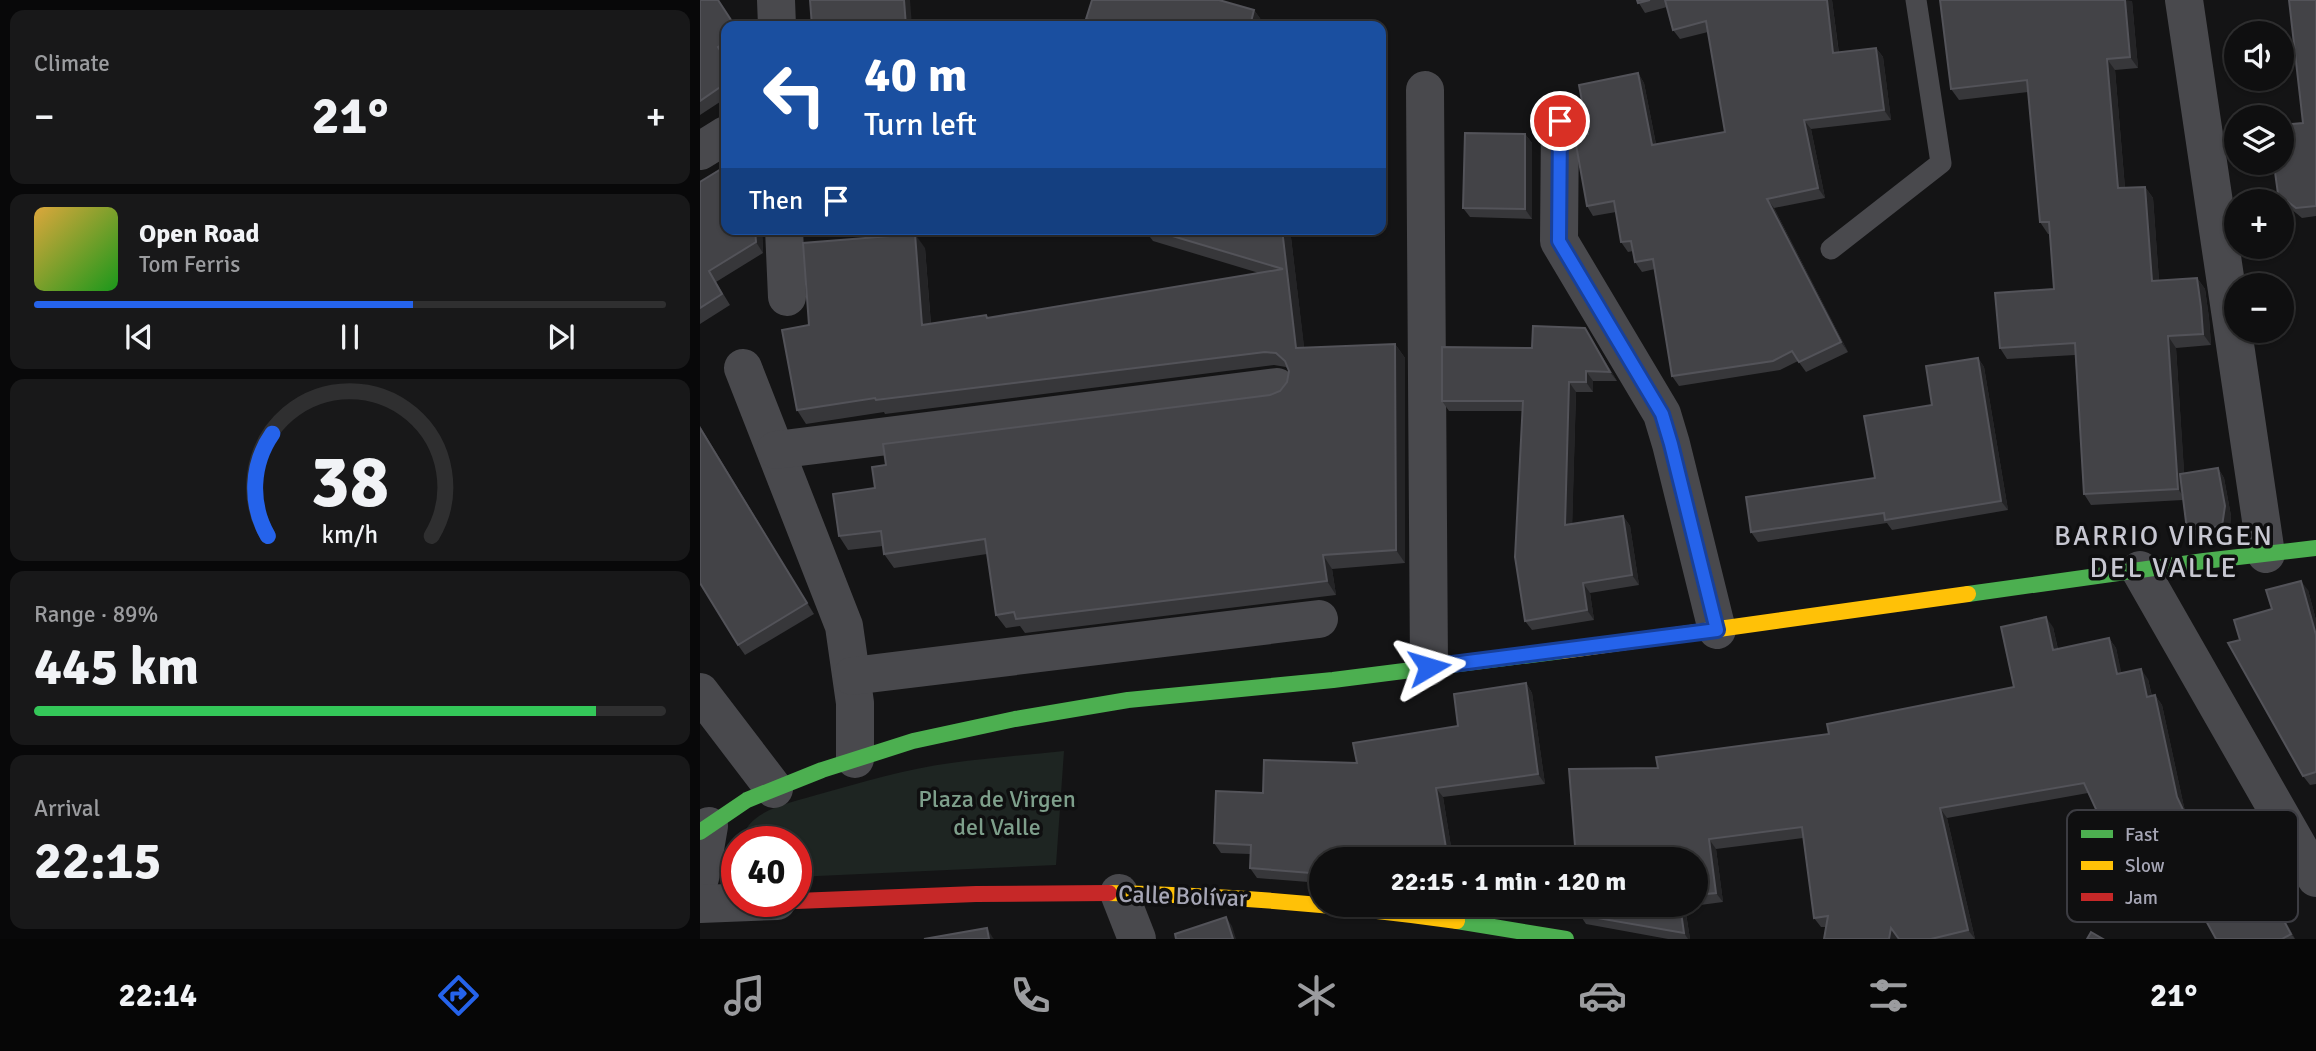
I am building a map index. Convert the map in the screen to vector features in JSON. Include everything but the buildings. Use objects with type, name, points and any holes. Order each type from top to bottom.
[{"type":"street","points":[[776,0],[777,21]]},
{"type":"street","points":[[2184,0],[2266,554]]},
{"type":"street","points":[[1424,90],[1429,667]]},
{"type":"street","points":[[1560,121],[1559,241],[1662,414],[1717,630]]},
{"type":"street","points":[[700,151],[721,138]]},
{"type":"street","points":[[784,235],[787,298]]},
{"type":"street","points":[[743,368],[844,626],[855,703],[855,759]]},
{"type":"street","points":[[776,450],[1277,387]]},
{"type":"street","points":[[700,878],[704,829],[747,800],[855,759],[913,741],[1015,719],[1128,700],[1333,680],[2316,548]]},
{"type":"street","points":[[2140,570],[2277,810]]},
{"type":"street","points":[[852,676],[1319,619]]},
{"type":"street","points":[[700,692],[774,789]]},
{"type":"street","points":[[2298,846],[2316,878]]},
{"type":"street","name":"Calle Bolívar","points":[[812,900],[1035,893],[1263,899],[1389,912],[1566,939]]},
{"type":"street","points":[[1119,894],[1136,939]]},
{"type":"street","points":[[700,904],[721,903]]},
{"type":"lane","points":[[1831,249],[1941,163],[1916,0]]},
{"type":"green space","name":"Plaza de Virgen del Valle","points":[[1064,751],[1056,865],[812,876],[812,826],[749,826],[761,814],[798,800],[885,776],[979,760]]},
{"type":"traffic: fast","points":[[1968,594],[2316,548]]},
{"type":"traffic: fast","points":[[700,832],[747,800],[822,770],[913,741],[1015,719],[1128,700],[1333,680],[1562,651]]},
{"type":"traffic: fast","points":[[1457,921],[1566,939]]},
{"type":"traffic: slow","points":[[1562,651],[1968,594]]},
{"type":"traffic: slow","points":[[1109,893],[1284,902],[1457,921]]},
{"type":"traffic: jam","points":[[812,900],[976,894],[1109,893]]},
{"type":"district","name":"BARRIO VIRGEN DEL VALLE","points":[[2164,552]]},
{"type":"route","points":[[1429,667],[1717,630],[1662,414],[1559,241],[1560,121]]}]
